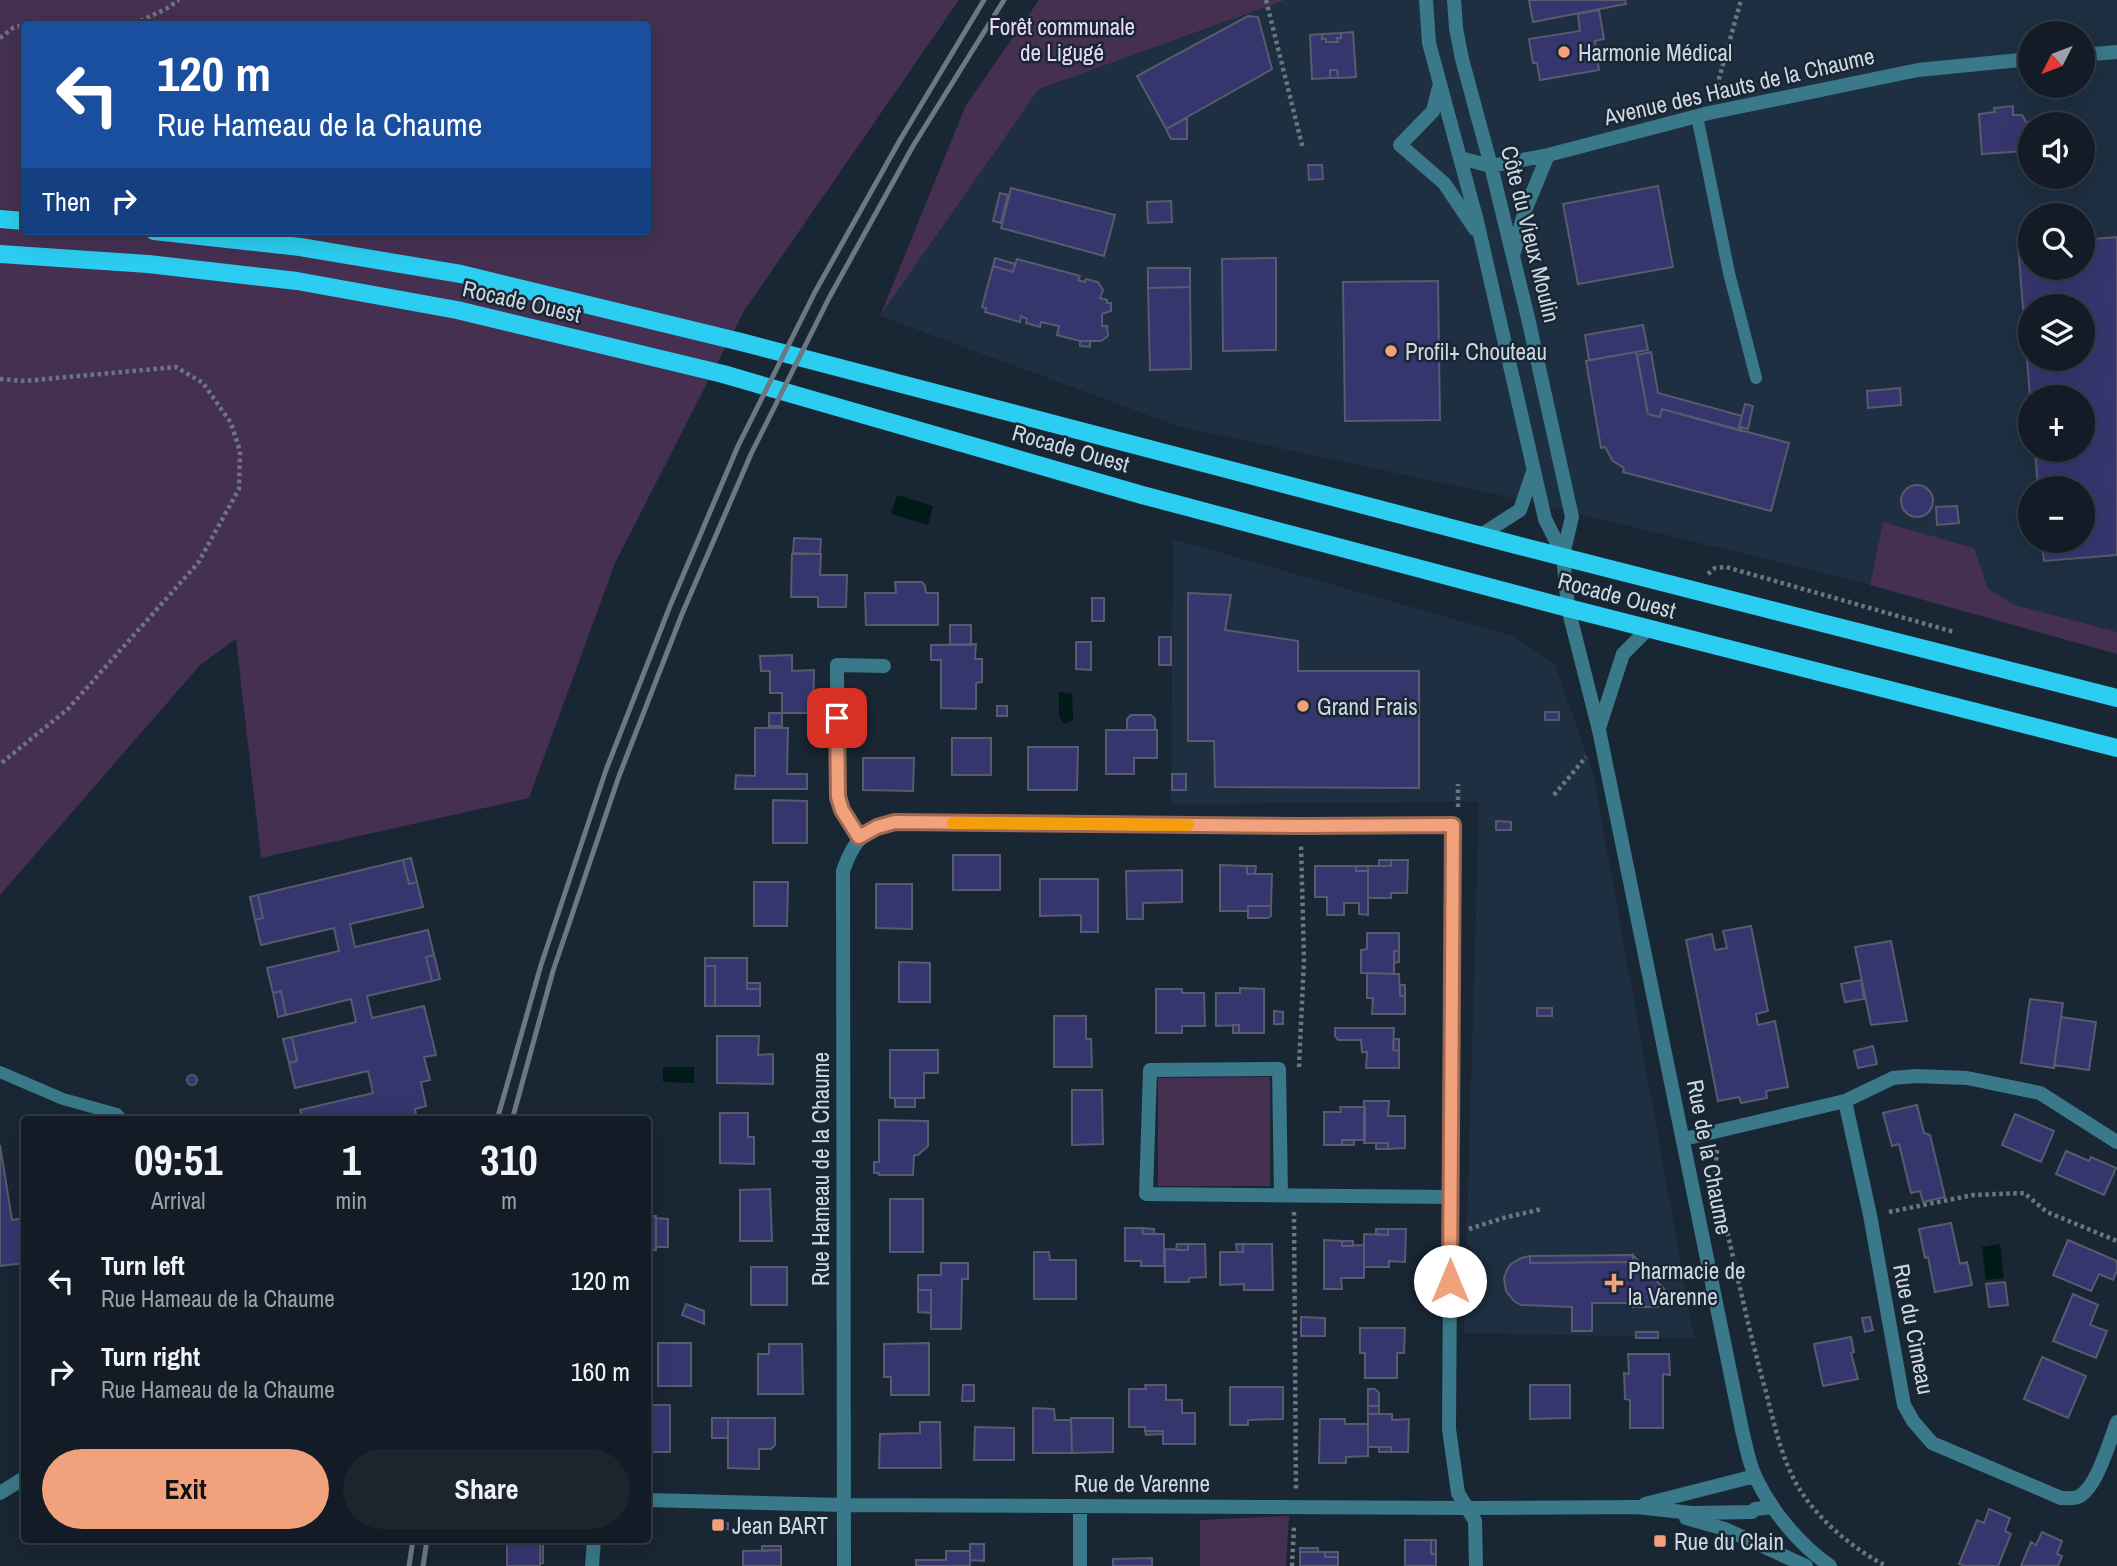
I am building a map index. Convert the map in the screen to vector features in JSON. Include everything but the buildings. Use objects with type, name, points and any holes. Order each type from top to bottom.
[{"type":"main road","points":[[0,219],[21,221]]},
{"type":"main road","name":"Rocade Ouest","points":[[190,235],[300,247],[461,274],[741,342],[2117,698]]},
{"type":"main road","name":"Rocade Ouest","points":[[0,254],[148,264],[297,281],[457,310],[723,374],[1142,495],[1648,629],[2117,748]]},
{"type":"street","points":[[1426,0],[1429,43],[1481,239],[1533,471],[1545,519],[1563,555]]},
{"type":"street","name":"Côte du Vieux Moulin","points":[[1454,0],[1462,59],[1513,255],[1572,517],[1563,555]]},
{"type":"street","points":[[2095,54],[2117,52]]},
{"type":"street","name":"Avenue des Hauts de la Chaume","points":[[1460,158],[1491,166],[1548,155],[1703,115],[1918,70],[2018,60]]},
{"type":"street","points":[[1440,83],[1433,111],[1400,145],[1444,183],[1481,239]]},
{"type":"street","points":[[1513,255],[1524,213],[1548,155]]},
{"type":"street","points":[[1481,535],[1520,509],[1533,471]]},
{"type":"street","name":"Rue de la Chaume","points":[[1563,555],[1568,608],[1599,730],[1742,1430],[1755,1476],[1772,1507],[1794,1533],[1830,1566]]},
{"type":"street","name":"Rue de la Chaume","points":[[1599,730],[1623,654],[1648,629]]},
{"type":"street","points":[[884,666],[837,665],[838,797],[842,810],[859,837],[877,827],[895,822],[1453,825],[1449,1429],[1458,1493],[1475,1521],[1476,1566]]},
{"type":"street","name":"Rue Hameau de la Chaume","points":[[844,1566],[843,871],[849,853],[859,837]]},
{"type":"street","points":[[1282,1195],[1279,1069],[1150,1070],[1146,1195],[1450,1197]]},
{"type":"street","points":[[1684,1139],[1845,1101],[1893,1078],[1916,1076],[1967,1078],[2040,1093],[2117,1142]]},
{"type":"street","name":"Rue du Cimeau","points":[[1845,1101],[1870,1215],[1904,1405],[1913,1421],[1932,1443],[2061,1498],[2077,1498],[2094,1479],[2117,1422]]},
{"type":"street","name":"Rue de Varenne","points":[[1637,1507],[1697,1489],[1755,1476]]},
{"type":"street","points":[[1,1489],[21,1479]]},
{"type":"street","name":"Rue de Varenne","points":[[651,1500],[843,1505],[1637,1507],[1692,1513],[1752,1512],[1755,1509],[1772,1507]]},
{"type":"street","points":[[1080,1506],[1080,1566]]},
{"type":"street","name":"Rue de Varenne","points":[[1637,1507],[1725,1529],[1806,1566]]},
{"type":"street","points":[[592,1566],[594,1543]]},
{"type":"lane","points":[[1703,115],[1729,273],[1756,378]]},
{"type":"lane","points":[[0,1072],[63,1099],[118,1116]]},
{"type":"path","points":[[140,21],[179,0]]},
{"type":"path","points":[[1266,0],[1304,149]]},
{"type":"path","points":[[1703,115],[1741,0]]},
{"type":"path","points":[[0,38],[13,28],[21,26]]},
{"type":"path","points":[[0,379],[24,381],[176,367],[203,383],[231,423],[240,451],[239,489],[198,563],[68,709],[0,764]]},
{"type":"path","points":[[1691,589],[1716,568],[1726,567],[1959,633]]},
{"type":"path","points":[[1554,795],[1576,768]]},
{"type":"path","points":[[1458,784],[1458,806]]},
{"type":"path","points":[[1719,1131],[1715,1178],[1755,1354],[1783,1455],[1801,1492],[1819,1514],[1866,1555],[1886,1566]]},
{"type":"path","points":[[1870,1215],[1973,1195],[2024,1193],[2047,1212],[2117,1241]]},
{"type":"path","points":[[1479,1227],[1542,1209]]},
{"type":"path","points":[[1292,1566],[1295,1507]]},
{"type":"shaded area","points":[[1285,0],[2117,0],[2117,644],[1517,499],[1177,426],[880,316],[1039,89]]},
{"type":"shaded area","points":[[897,495],[933,506],[928,525],[891,514]]},
{"type":"shaded area","points":[[1173,539],[1513,636],[1555,664],[1594,777],[1694,1338],[1464,1333],[1479,802],[1171,804]]},
{"type":"shaded area","points":[[1059,692],[1072,694],[1073,720],[1064,724],[1059,717]]},
{"type":"shaded area","points":[[663,1067],[694,1067],[694,1083],[663,1082]]},
{"type":"shaded area","points":[[2000,1244],[2004,1278],[1986,1280],[1982,1247]]},
{"type":"green space","points":[[0,0],[959,0],[744,311],[615,563],[529,798],[261,858],[236,639],[201,664],[0,895]]},
{"type":"green space","name":"Forêt communale de Ligugé","points":[[1039,0],[1285,0],[1039,89],[880,316],[966,105]]},
{"type":"green space","points":[[1883,522],[1974,548],[1988,589],[2015,605],[2117,632],[2117,654],[1870,585]]},
{"type":"green space","points":[[1270,1077],[1270,1186],[1158,1186],[1158,1078]]},
{"type":"green space","points":[[1289,1516],[1286,1566],[1200,1566],[1200,1520]]},
{"type":"railway","points":[[498,1116],[541,965],[606,770],[670,606],[738,446],[815,292],[900,140],[984,0]]},
{"type":"railway","points":[[513,1116],[553,971],[619,776],[682,614],[751,454],[829,298],[913,146],[1004,0]]},
{"type":"railway","points":[[409,1566],[413,1543]]},
{"type":"railway","points":[[423,1566],[427,1543]]},
{"type":"slow traffic","points":[[953,823],[1188,825]]},
{"type":"place","name":"Harmonie Médical","points":[[1564,52]]},
{"type":"place","name":"Profil+ Chouteau","points":[[1391,351]]},
{"type":"place","name":"Grand Frais","points":[[1303,706]]},
{"type":"place","name":"Pharmacie de la Varenne","points":[[1614,1283]]},
{"type":"place","name":"Jean BART","points":[[718,1525]]},
{"type":"place","name":"Rue du Clain","points":[[1660,1541]]},
{"type":"route","points":[[837,718],[838,797],[842,810],[859,837],[877,827],[895,822],[1453,825],[1450,1281]]}]
